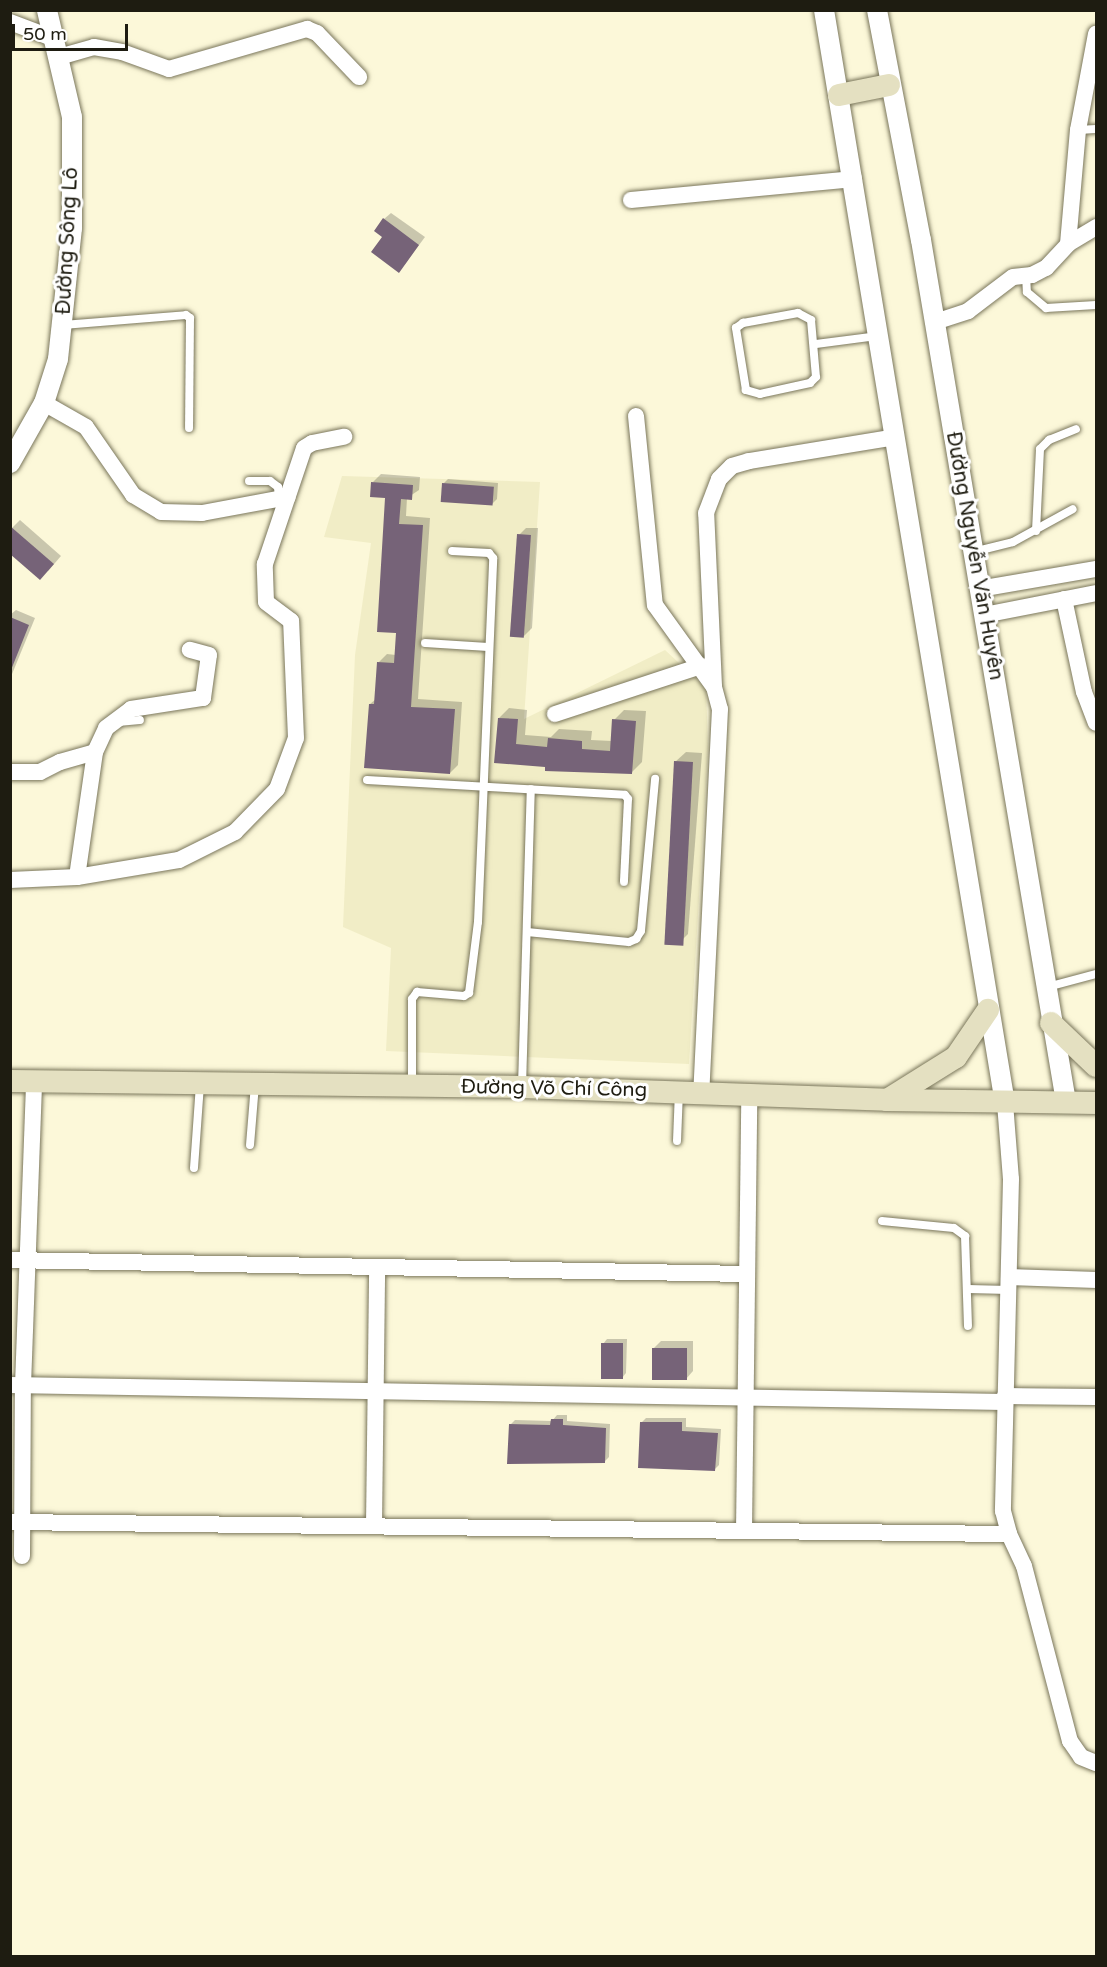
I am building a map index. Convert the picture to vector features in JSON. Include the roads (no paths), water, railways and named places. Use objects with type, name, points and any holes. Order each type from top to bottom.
[{"type":"main road","points":[[839,95],[890,85]]},
{"type":"main road","points":[[887,1100],[956,1058],[988,1010]]},
{"type":"main road","points":[[1051,1023],[1096,1066]]},
{"type":"main road","name":"Đường Võ Chí Công","points":[[10,1081],[522,1087],[887,1100],[1096,1103]]},
{"type":"street","name":"Đường Sông Lô","points":[[10,463],[44,403],[58,359],[73,207],[72,117],[47,10]]},
{"type":"street","points":[[824,10],[854,179],[1005,1103],[1011,1179],[1004,1511],[1009,1534],[1024,1566],[1070,1741],[1081,1757],[1096,1763]]},
{"type":"street","name":"Đường Nguyễn Văn Huyên","points":[[877,10],[935,322],[1066,1102]]},
{"type":"street","points":[[10,22],[57,48],[94,47],[122,52],[169,69],[307,28],[317,33],[359,77]]},
{"type":"street","points":[[1068,244],[1078,130],[1096,34]]},
{"type":"street","points":[[631,200],[854,179]]},
{"type":"street","points":[[935,322],[968,311],[1013,277],[1046,268],[1068,244],[1096,227]]},
{"type":"street","points":[[44,403],[86,427],[133,495],[160,512],[202,513],[284,497]]},
{"type":"street","points":[[636,416],[655,605],[714,687]]},
{"type":"street","points":[[10,880],[77,877],[179,860],[235,832],[277,789],[296,738],[291,621],[266,602],[262,589],[268,552],[279,530],[284,497],[304,448],[312,443],[344,437]]},
{"type":"street","points":[[690,1092],[720,709],[714,687],[705,513],[719,479],[732,466],[749,461],[895,437]]},
{"type":"street","points":[[979,590],[1096,569]]},
{"type":"street","points":[[984,615],[1096,593]]},
{"type":"street","points":[[1064,599],[1084,692],[1096,723]]},
{"type":"street","points":[[77,877],[95,752],[112,722],[131,709],[203,698],[209,656],[190,650]]},
{"type":"street","points":[[555,714],[701,666]]},
{"type":"street","points":[[10,772],[40,772],[60,762],[95,752]]},
{"type":"street","points":[[22,1556],[16,1522],[19,1260],[34,1082]]},
{"type":"street","points":[[744,1531],[749,1094]]},
{"type":"street","points":[[19,1260],[747,1274]]},
{"type":"street","points":[[374,1526],[377,1268]]},
{"type":"street","points":[[1009,1284],[1096,1280]]},
{"type":"street","points":[[17,1385],[745,1397],[1005,1399],[1096,1397]]},
{"type":"street","points":[[16,1522],[1009,1534]]},
{"type":"lane","points":[[1078,130],[1096,129]]},
{"type":"lane","points":[[1026,275],[1028,292],[1046,308],[1096,305]]},
{"type":"lane","points":[[798,313],[811,320],[816,344],[818,367],[810,383],[760,394],[746,390],[734,335],[743,323],[798,313]]},
{"type":"lane","points":[[63,325],[186,315],[190,318],[189,428]]},
{"type":"lane","points":[[816,344],[878,336]]},
{"type":"lane","points":[[1036,531],[1040,449],[1049,440],[1076,429]]},
{"type":"lane","points":[[249,481],[270,481],[278,487],[284,497]]},
{"type":"lane","points":[[973,553],[1014,542],[1036,531],[1060,513],[1073,509]]},
{"type":"lane","points":[[412,1085],[414,995],[464,996],[470,988],[478,922],[493,558],[489,553],[452,551]]},
{"type":"lane","points":[[425,643],[488,647]]},
{"type":"lane","points":[[112,722],[140,720]]},
{"type":"lane","points":[[528,932],[629,942],[636,939],[641,931],[655,779]]},
{"type":"lane","points":[[367,780],[625,795],[628,799],[624,882]]},
{"type":"lane","points":[[522,1087],[531,789]]},
{"type":"lane","points":[[1046,987],[1096,974]]},
{"type":"lane","points":[[194,1168],[200,1083]]},
{"type":"lane","points":[[250,1145],[255,1084]]},
{"type":"lane","points":[[677,1141],[690,1092]]},
{"type":"lane","points":[[882,1221],[961,1232],[965,1236],[968,1326]]},
{"type":"lane","points":[[968,1289],[1009,1284]]}]
